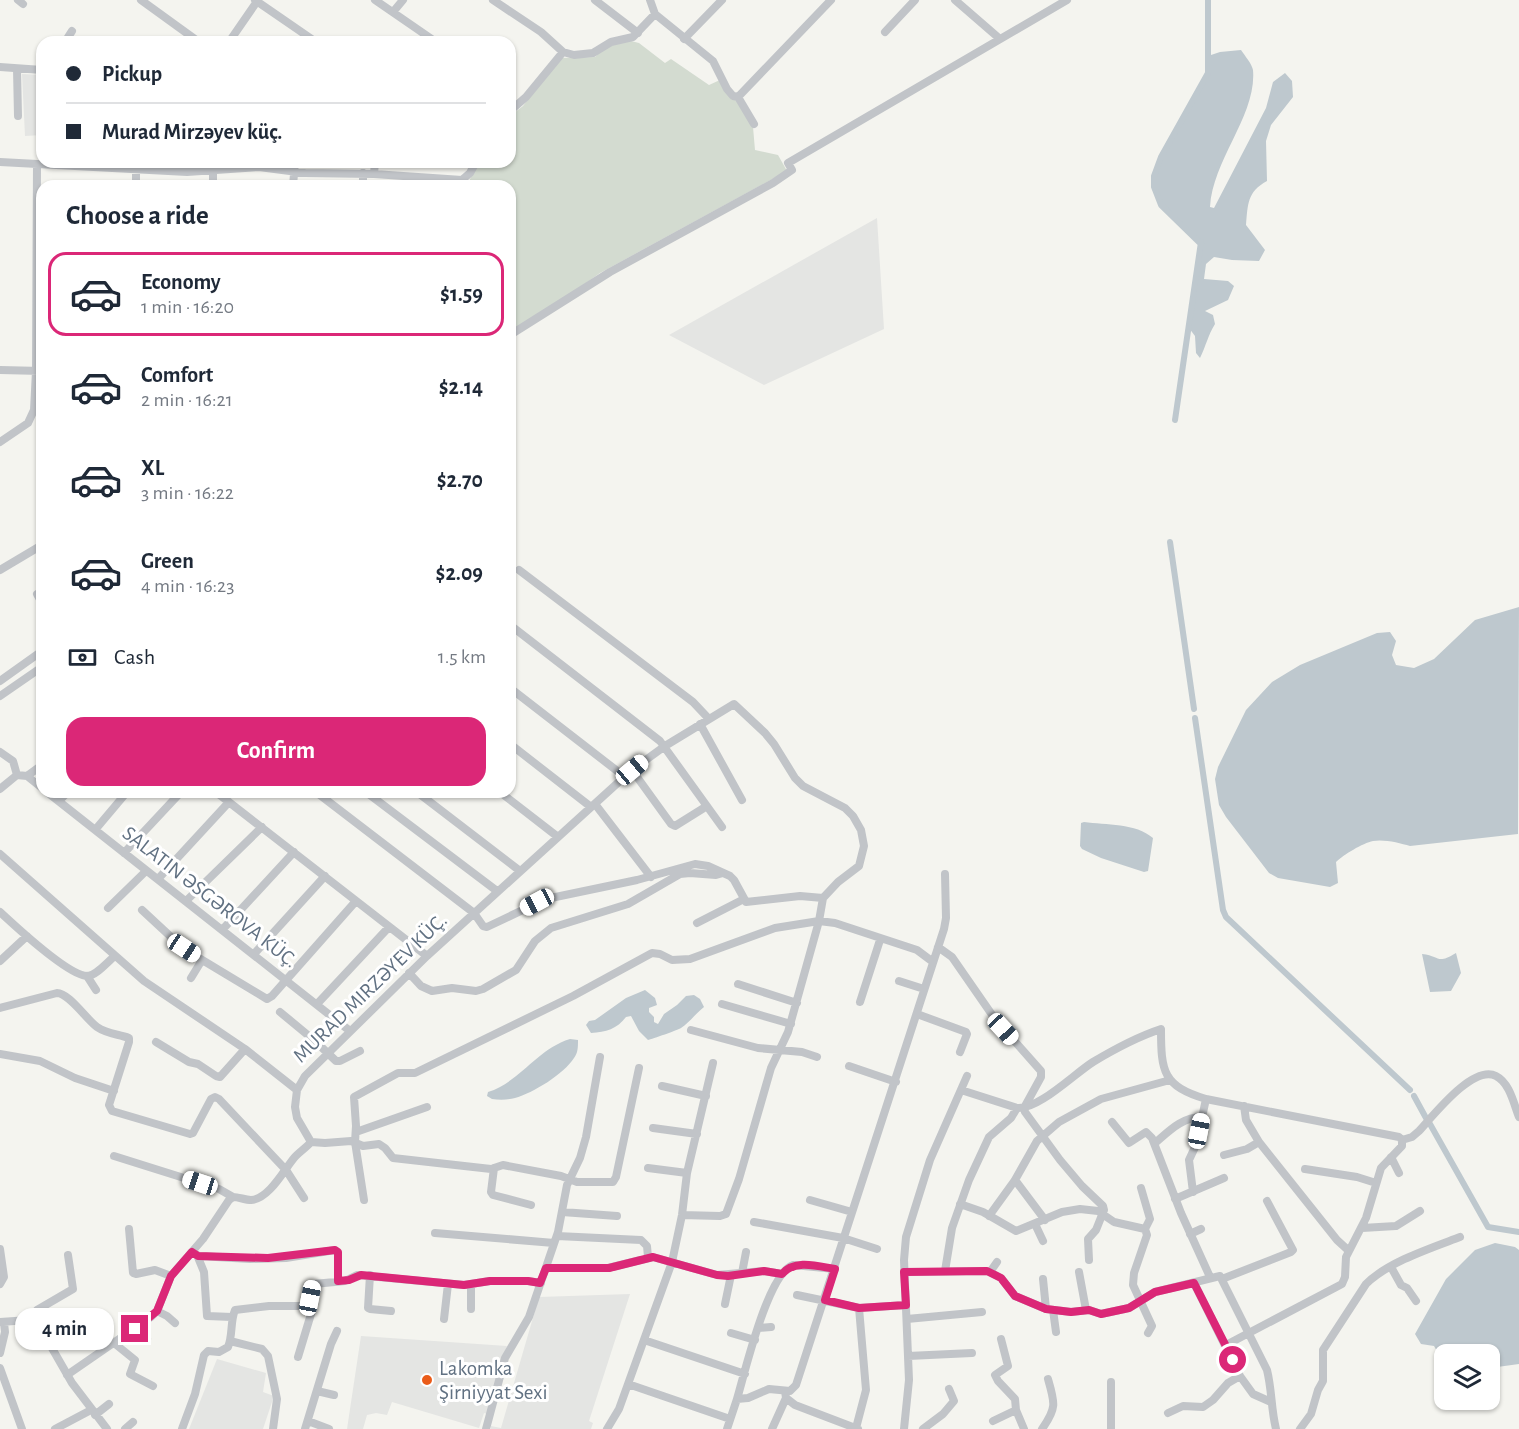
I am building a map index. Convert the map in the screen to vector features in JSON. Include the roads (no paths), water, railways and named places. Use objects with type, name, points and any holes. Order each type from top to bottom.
[{"type":"street","points":[[141,0],[191,36]]},
{"type":"street","points":[[233,36],[257,0],[308,36]]},
{"type":"street","points":[[375,0],[427,36]]},
{"type":"street","points":[[393,12],[403,0]]},
{"type":"street","points":[[493,0],[541,32],[563,52],[573,56],[593,53],[611,42],[628,39],[638,33],[655,14]]},
{"type":"street","points":[[596,0],[638,33]]},
{"type":"street","points":[[650,0],[655,14],[713,61],[727,89],[733,96],[738,97],[754,124]]},
{"type":"street","points":[[684,39],[722,0]]},
{"type":"street","points":[[738,97],[831,0]]},
{"type":"street","points":[[885,32],[915,0]]},
{"type":"street","points":[[955,0],[966,3],[1000,39]]},
{"type":"street","points":[[516,332],[610,272],[773,183],[792,170],[788,163],[1067,0]]},
{"type":"street","points":[[69,36],[72,31]]},
{"type":"street","points":[[516,106],[563,52]]},
{"type":"street","points":[[0,67],[36,70]]},
{"type":"street","points":[[17,69],[18,116]]},
{"type":"street","points":[[0,162],[36,164]]},
{"type":"street","points":[[106,168],[213,171],[248,168]]},
{"type":"street","points":[[138,180],[142,168]]},
{"type":"street","points":[[268,168],[363,173],[423,180]]},
{"type":"street","points":[[293,180],[294,168]]},
{"type":"street","points":[[374,168],[374,174]]},
{"type":"street","points":[[462,180],[473,168]]},
{"type":"street","points":[[213,171],[213,180]]},
{"type":"street","points":[[363,173],[363,180]]},
{"type":"street","points":[[0,370],[36,371]]},
{"type":"street","points":[[0,442],[28,423],[32,417],[36,391]]},
{"type":"street","points":[[0,570],[36,548]]},
{"type":"street","points":[[519,570],[693,702],[709,718]]},
{"type":"street","points":[[516,630],[665,746],[722,827]]},
{"type":"street","points":[[0,681],[36,655]]},
{"type":"street","points":[[18,668],[25,678]]},
{"type":"street","points":[[0,696],[36,671]]},
{"type":"street","points":[[516,693],[625,777]]},
{"type":"street","name":"MURAD MIRZƏYEV KÜÇ.","points":[[311,1142],[297,1118],[295,1107],[297,1090],[305,1076],[427,956],[632,770],[665,746],[734,704],[765,733],[795,778],[803,786],[845,808],[854,816],[861,830],[864,846],[859,866],[832,887],[823,898]]},
{"type":"street","points":[[700,724],[742,800]]},
{"type":"street","points":[[516,748],[593,806],[651,877]]},
{"type":"street","points":[[0,752],[12,760],[17,775]]},
{"type":"street","points":[[27,776],[36,769]]},
{"type":"street","points":[[632,770],[671,824],[675,826],[707,806]]},
{"type":"street","points":[[0,789],[17,775],[27,776],[36,783]]},
{"type":"street","points":[[55,798],[318,1003],[350,1031]]},
{"type":"street","points":[[59,801],[62,798]]},
{"type":"street","points":[[95,830],[122,798]]},
{"type":"street","points":[[124,854],[175,798]]},
{"type":"street","points":[[224,798],[427,956]]},
{"type":"street","points":[[324,798],[474,913],[483,926],[492,926],[546,899],[651,877],[695,864],[708,866],[734,880],[744,899],[749,903],[800,896],[823,898],[791,1024],[771,1068],[739,1179],[726,1214],[720,1216],[682,1215]]},
{"type":"street","points":[[374,798],[497,891]]},
{"type":"street","points":[[425,798],[520,871]]},
{"type":"street","points":[[508,798],[558,837]]},
{"type":"street","points":[[158,879],[229,802]]},
{"type":"street","points":[[186,901],[262,827]]},
{"type":"street","points":[[223,929],[294,852]]},
{"type":"street","points":[[0,854],[144,981],[245,1049],[297,1090]]},
{"type":"street","points":[[108,908],[146,871]]},
{"type":"street","points":[[409,973],[421,986],[432,990],[452,988],[476,991],[516,970],[535,942],[551,928],[628,904],[680,874],[716,875],[723,873]]},
{"type":"street","points":[[772,1429],[786,1394],[796,1385],[896,1082],[946,918],[945,874]]},
{"type":"street","points":[[254,954],[325,876]]},
{"type":"street","points":[[697,923],[744,899]]},
{"type":"street","points":[[142,910],[175,941],[267,999],[356,901]]},
{"type":"street","points":[[0,912],[52,957],[87,976],[96,990]]},
{"type":"street","points":[[364,1200],[356,1142],[354,1096],[398,1073],[415,1073],[573,996],[652,953],[672,960],[690,958],[776,928],[819,921],[835,923],[880,940],[917,950],[933,962]]},
{"type":"street","points":[[318,1003],[389,927]]},
{"type":"street","points":[[1,959],[27,936]]},
{"type":"street","points":[[860,1002],[880,940]]},
{"type":"street","points":[[938,947],[952,957],[995,1019],[1041,1071],[1041,1077],[1021,1108],[989,1137],[952,1228],[945,1271]]},
{"type":"street","points":[[87,976],[115,956]]},
{"type":"street","points":[[191,978],[202,960]]},
{"type":"street","points":[[899,981],[924,989]]},
{"type":"street","points":[[738,984],[797,1003]]},
{"type":"street","points":[[0,1008],[61,993],[99,1028],[113,1035],[129,1038],[109,1105],[112,1111],[186,1134],[193,1133],[211,1099],[215,1097],[286,1170],[304,1198]]},
{"type":"street","points":[[722,1004],[791,1024]]},
{"type":"street","points":[[280,1012],[336,1061],[340,1062],[360,1051]]},
{"type":"street","points":[[917,1014],[966,1032],[960,1052]]},
{"type":"street","points":[[1021,1108],[1045,1097],[1100,1058],[1161,1029],[1162,1062],[1170,1080],[1179,1089],[1206,1099],[1399,1137],[1402,1140]]},
{"type":"street","points":[[691,1030],[758,1048],[802,1052],[817,1058]]},
{"type":"street","points":[[156,1042],[220,1077],[245,1049]]},
{"type":"street","points":[[0,1054],[40,1061],[75,1078],[114,1091]]},
{"type":"street","points":[[486,1429],[506,1358],[529,1317],[556,1239],[569,1179],[586,1137],[600,1057]]},
{"type":"street","points":[[607,1429],[619,1409],[672,1262],[682,1215],[687,1173],[714,1063]]},
{"type":"street","points":[[849,1066],[896,1082]]},
{"type":"street","points":[[114,1156],[219,1189],[233,1197],[252,1200],[259,1198],[282,1177],[294,1158],[311,1142],[356,1142],[363,1146],[382,1145],[393,1158],[494,1168],[503,1165],[584,1182],[615,1181],[639,1068]]},
{"type":"street","points":[[904,1429],[908,1397],[908,1356],[904,1250],[930,1160],[967,1076]]},
{"type":"street","points":[[1402,1140],[1412,1137],[1419,1131],[1462,1086],[1481,1076],[1497,1077],[1504,1084],[1519,1117]]},
{"type":"street","points":[[988,1216],[1015,1180],[1042,1135],[1079,1110],[1101,1099],[1170,1080]]},
{"type":"street","points":[[662,1086],[705,1096]]},
{"type":"street","points":[[961,1090],[1021,1108],[1082,1186],[1101,1202],[1104,1210],[1094,1232],[1088,1239],[1089,1260]]},
{"type":"street","points":[[1193,1192],[1189,1160],[1195,1150],[1206,1099]]},
{"type":"street","points":[[1244,1106],[1246,1120],[1259,1142],[1337,1240],[1349,1251]]},
{"type":"street","points":[[356,1132],[427,1107]]},
{"type":"street","points":[[1155,1143],[1180,1123],[1190,1118],[1202,1117]]},
{"type":"street","points":[[1112,1122],[1129,1143],[1146,1132],[1149,1133],[1210,1278]]},
{"type":"street","points":[[653,1128],[697,1134]]},
{"type":"street","points":[[1226,1345],[1342,1284],[1345,1277],[1345,1260],[1362,1228],[1381,1168],[1402,1146],[1402,1140]]},
{"type":"street","points":[[1224,1155],[1247,1149],[1259,1142]]},
{"type":"street","points":[[1391,1157],[1399,1173]]},
{"type":"street","points":[[494,1168],[491,1192],[493,1195],[531,1205]]},
{"type":"street","points":[[648,1168],[687,1173]]},
{"type":"street","points":[[1305,1169],[1376,1182]]},
{"type":"street","points":[[1176,1199],[1224,1178]]},
{"type":"street","points":[[1015,1180],[1045,1220]]},
{"type":"street","points":[[1141,1188],[1150,1219],[1145,1229],[1146,1235],[1133,1280],[1152,1326],[1148,1333]]},
{"type":"street","points":[[67,1374],[135,1329],[157,1311],[171,1276],[195,1254],[233,1197]]},
{"type":"street","points":[[810,1200],[852,1212]]},
{"type":"street","points":[[1222,1279],[1293,1250],[1267,1202]]},
{"type":"street","points":[[960,1204],[977,1209],[1016,1231],[1070,1210],[1088,1209],[1114,1222],[1145,1229]]},
{"type":"street","points":[[1362,1228],[1396,1226],[1420,1210]]},
{"type":"street","points":[[562,1212],[617,1216]]},
{"type":"street","points":[[754,1222],[843,1238],[877,1249]]},
{"type":"street","points":[[1035,1224],[1043,1241]]},
{"type":"street","points":[[129,1228],[133,1273],[155,1270],[171,1276]]},
{"type":"street","points":[[1190,1234],[1201,1229]]},
{"type":"street","points":[[435,1233],[556,1239],[641,1240],[647,1246],[648,1257]]},
{"type":"street","points":[[1300,1429],[1311,1414],[1318,1390],[1323,1382],[1322,1355],[1326,1344],[1366,1284],[1391,1267],[1460,1237]]},
{"type":"street","points":[[0,1249],[4,1276],[0,1284]]},
{"type":"street","points":[[195,1254],[262,1259],[285,1258],[335,1250],[338,1252],[338,1281]]},
{"type":"street","points":[[742,1273],[746,1252]]},
{"type":"street","points":[[195,1254],[204,1272],[207,1316],[232,1317]]},
{"type":"street","points":[[29,1320],[37,1310],[73,1289],[68,1255]]},
{"type":"street","points":[[546,1268],[609,1268],[648,1257],[717,1275],[764,1271],[782,1274]]},
{"type":"street","points":[[990,1272],[997,1262]]},
{"type":"street","points":[[727,1429],[770,1293],[782,1274],[789,1267],[798,1265],[835,1269]]},
{"type":"street","points":[[1391,1267],[1401,1284],[1407,1288],[1416,1301]]},
{"type":"street","points":[[904,1272],[982,1270],[1001,1278],[1015,1296],[1049,1310],[1071,1312],[1086,1310],[1105,1314],[1129,1308],[1155,1292],[1220,1276],[1267,1370],[1272,1390],[1270,1402],[1276,1429]]},
{"type":"street","points":[[1079,1272],[1086,1310]]},
{"type":"street","points":[[298,1357],[311,1314],[309,1306],[314,1284],[349,1280],[357,1275],[448,1284],[471,1285],[490,1281],[540,1283]]},
{"type":"street","points":[[370,1275],[368,1308],[391,1311]]},
{"type":"street","points":[[725,1304],[731,1275]]},
{"type":"street","points":[[1043,1279],[1056,1332]]},
{"type":"street","points":[[1194,1283],[1240,1376],[1253,1394],[1270,1402]]},
{"type":"street","points":[[444,1319],[448,1284]]},
{"type":"street","points":[[471,1285],[471,1309]]},
{"type":"street","points":[[797,1295],[859,1308],[906,1305]]},
{"type":"street","points":[[182,1429],[195,1394],[204,1355],[208,1351],[224,1350],[230,1341],[232,1317],[238,1309],[309,1306]]},
{"type":"street","points":[[737,1399],[748,1398],[769,1389],[786,1394],[795,1405],[857,1429],[866,1390],[859,1308]]},
{"type":"street","points":[[157,1311],[175,1323]]},
{"type":"street","points":[[907,1319],[982,1312]]},
{"type":"street","points":[[0,1353],[5,1332],[2,1323],[29,1320],[41,1329],[67,1374],[93,1413],[107,1429]]},
{"type":"street","points":[[759,1328],[771,1327]]},
{"type":"street","points":[[135,1329],[147,1338]]},
{"type":"street","points":[[329,1429],[307,1425],[337,1331]]},
{"type":"street","points":[[731,1333],[755,1340]]},
{"type":"street","points":[[1001,1339],[1008,1366],[995,1375],[1015,1399],[1016,1410],[1024,1429]]},
{"type":"street","points":[[644,1340],[745,1374]]},
{"type":"street","points":[[230,1341],[262,1349],[268,1356],[277,1400],[273,1429]]},
{"type":"street","points":[[114,1343],[135,1360],[130,1374],[153,1386]]},
{"type":"street","points":[[908,1356],[972,1353]]},
{"type":"street","points":[[0,1368],[22,1429]]},
{"type":"street","points":[[1168,1413],[1183,1406],[1203,1407],[1213,1401],[1228,1383],[1240,1376]]},
{"type":"street","points":[[1042,1429],[1054,1409],[1048,1379]]},
{"type":"street","points":[[1111,1382],[1111,1429]]},
{"type":"street","points":[[628,1384],[730,1419]]},
{"type":"street","points":[[924,1429],[943,1414],[954,1401],[950,1389]]},
{"type":"street","points":[[317,1391],[334,1395]]},
{"type":"street","points":[[55,1429],[109,1404]]},
{"type":"street","points":[[993,1421],[1016,1410]]},
{"type":"street","points":[[125,1429],[133,1422]]},
{"type":"waterway","points":[[1201,244],[1161,205],[1154,187],[1154,176],[1161,157],[1208,73],[1208,0]]},
{"type":"waterway","points":[[1175,420],[1201,242]]},
{"type":"waterway","points":[[1170,542],[1194,709]]},
{"type":"waterway","points":[[1195,718],[1223,910],[1226,917],[1410,1090]]},
{"type":"waterway","points":[[1414,1096],[1426,1118]]},
{"type":"waterway","points":[[1430,1124],[1488,1227],[1519,1232]]},
{"type":"place","name":"Lakomka Şirniyyat Sexi","points":[[427,1380]]}]
